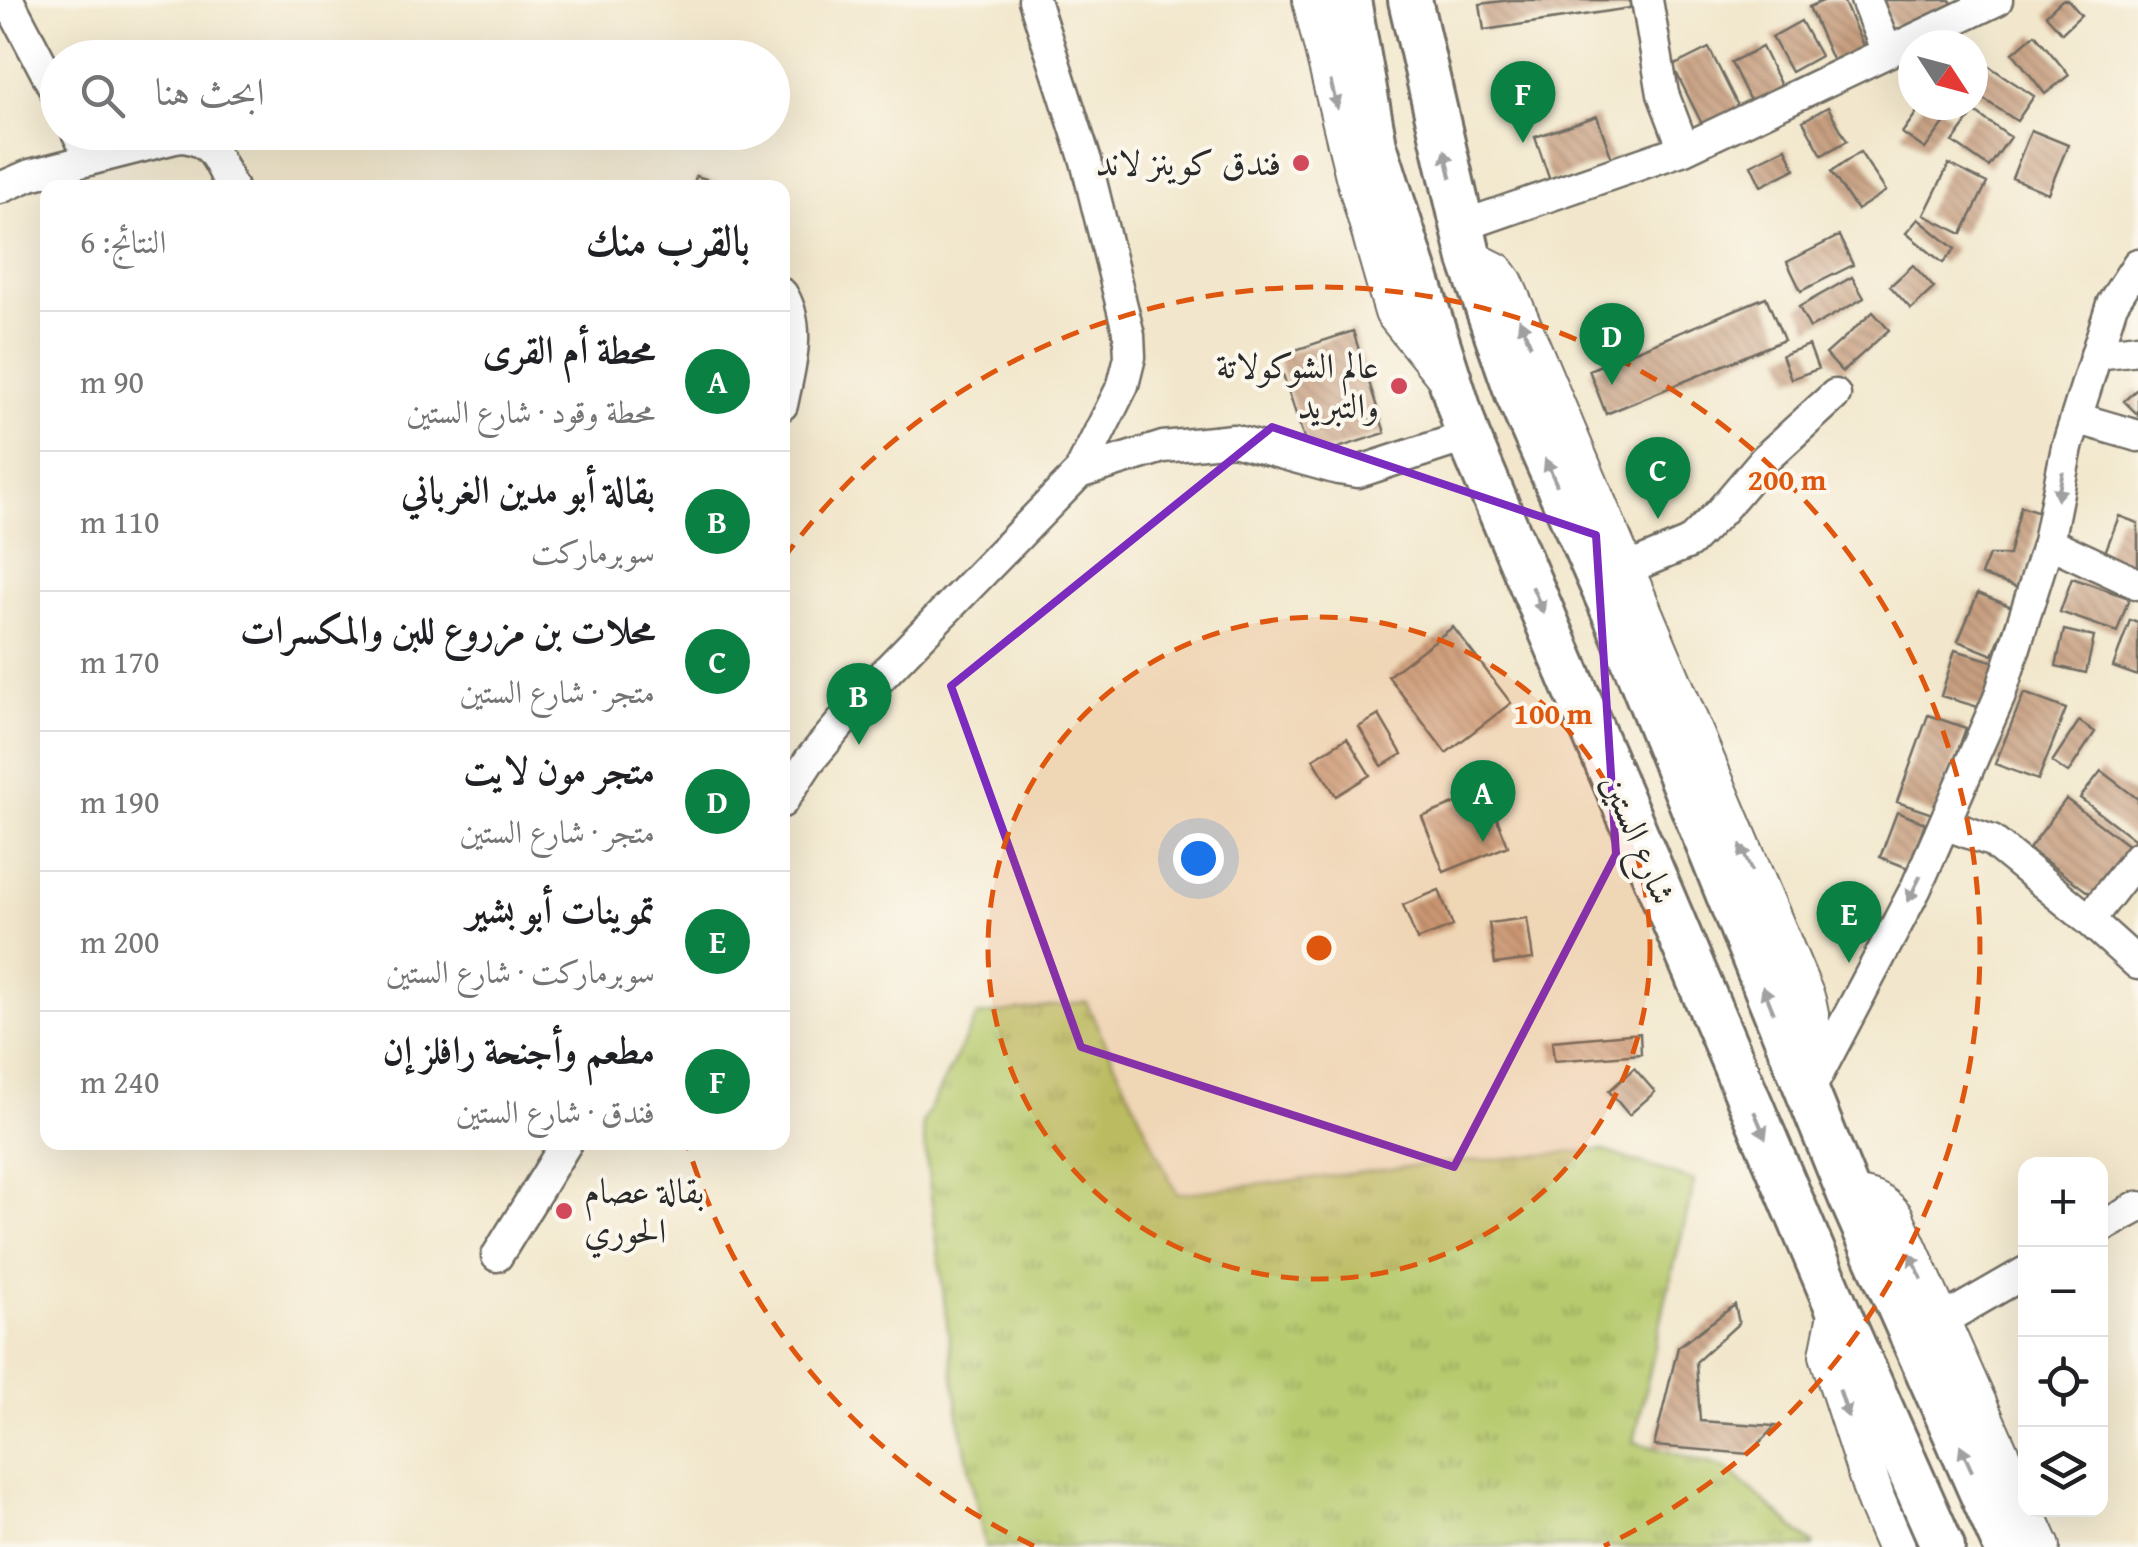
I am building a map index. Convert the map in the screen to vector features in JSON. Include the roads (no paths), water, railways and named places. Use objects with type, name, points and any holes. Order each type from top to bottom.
[{"type":"highway","name":"شارع الستين","points":[[1349,0],[1375,145],[1468,436],[1838,1310],[1944,1547]]},
{"type":"highway","name":"شارع الستين","points":[[1410,0],[1466,243],[1516,394],[1627,599],[1804,1088],[1850,1198],[1946,1373],[2006,1547]]},
{"type":"main road","points":[[1312,0],[1355,176],[1394,312],[1448,380]]},
{"type":"main road","points":[[1850,1198],[1875,1200],[1894,1217],[1941,1321],[1946,1373],[2042,1547]]},
{"type":"main road","points":[[1838,1310],[1829,1355],[1876,1501],[1896,1547]]},
{"type":"street","points":[[8,0],[40,61]]},
{"type":"street","points":[[790,790],[809,761],[874,684],[1078,474],[1123,385],[1130,356],[1129,334],[1086,160],[1034,0]]},
{"type":"street","points":[[1646,0],[1663,94],[1684,149]]},
{"type":"street","points":[[1866,0],[1887,52]]},
{"type":"street","points":[[1466,243],[1684,149],[1997,0]]},
{"type":"street","points":[[0,188],[77,150]]},
{"type":"street","points":[[211,150],[228,180]]},
{"type":"street","points":[[1804,1088],[1916,888],[1998,698],[2048,542],[2067,448],[2112,304],[2138,264]]},
{"type":"street","points":[[790,308],[794,335],[790,358]]},
{"type":"street","points":[[2097,354],[2138,349]]},
{"type":"street","points":[[1627,599],[1720,512],[1764,459],[1835,394]]},
{"type":"street","points":[[2076,418],[2138,436]]},
{"type":"street","points":[[1078,474],[1163,447],[1233,440],[1358,472],[1468,436]]},
{"type":"street","points":[[2048,542],[2138,584]]},
{"type":"street","points":[[1944,824],[1992,842],[2138,964]]},
{"type":"street","points":[[2089,920],[2138,857]]},
{"type":"street","points":[[497,1256],[562,1150]]},
{"type":"street","points":[[2108,1224],[2138,1207]]},
{"type":"street","points":[[1941,1321],[2018,1277]]},
{"type":"place","name":"مطعم وأجنحة رافلز إن","points":[[1523,143]]},
{"type":"place","name":"فندق كوينز لاند","points":[[1301,163]]},
{"type":"place","name":"متجر مون لايت","points":[[1612,385]]},
{"type":"place","name":"عالم الشوكولاتة والتبريد","points":[[1399,386]]},
{"type":"place","name":"محلات بن مزروع للبن والمكسرات","points":[[1658,519]]},
{"type":"place","name":"بقالة أبو مدين الغرباني","points":[[859,745]]},
{"type":"place","name":"محطة أم القرى","points":[[1483,842]]},
{"type":"place","name":"تموينات أبو بشير","points":[[1849,963]]},
{"type":"place","name":"بقالة عصام الحوري","points":[[564,1211]]}]
